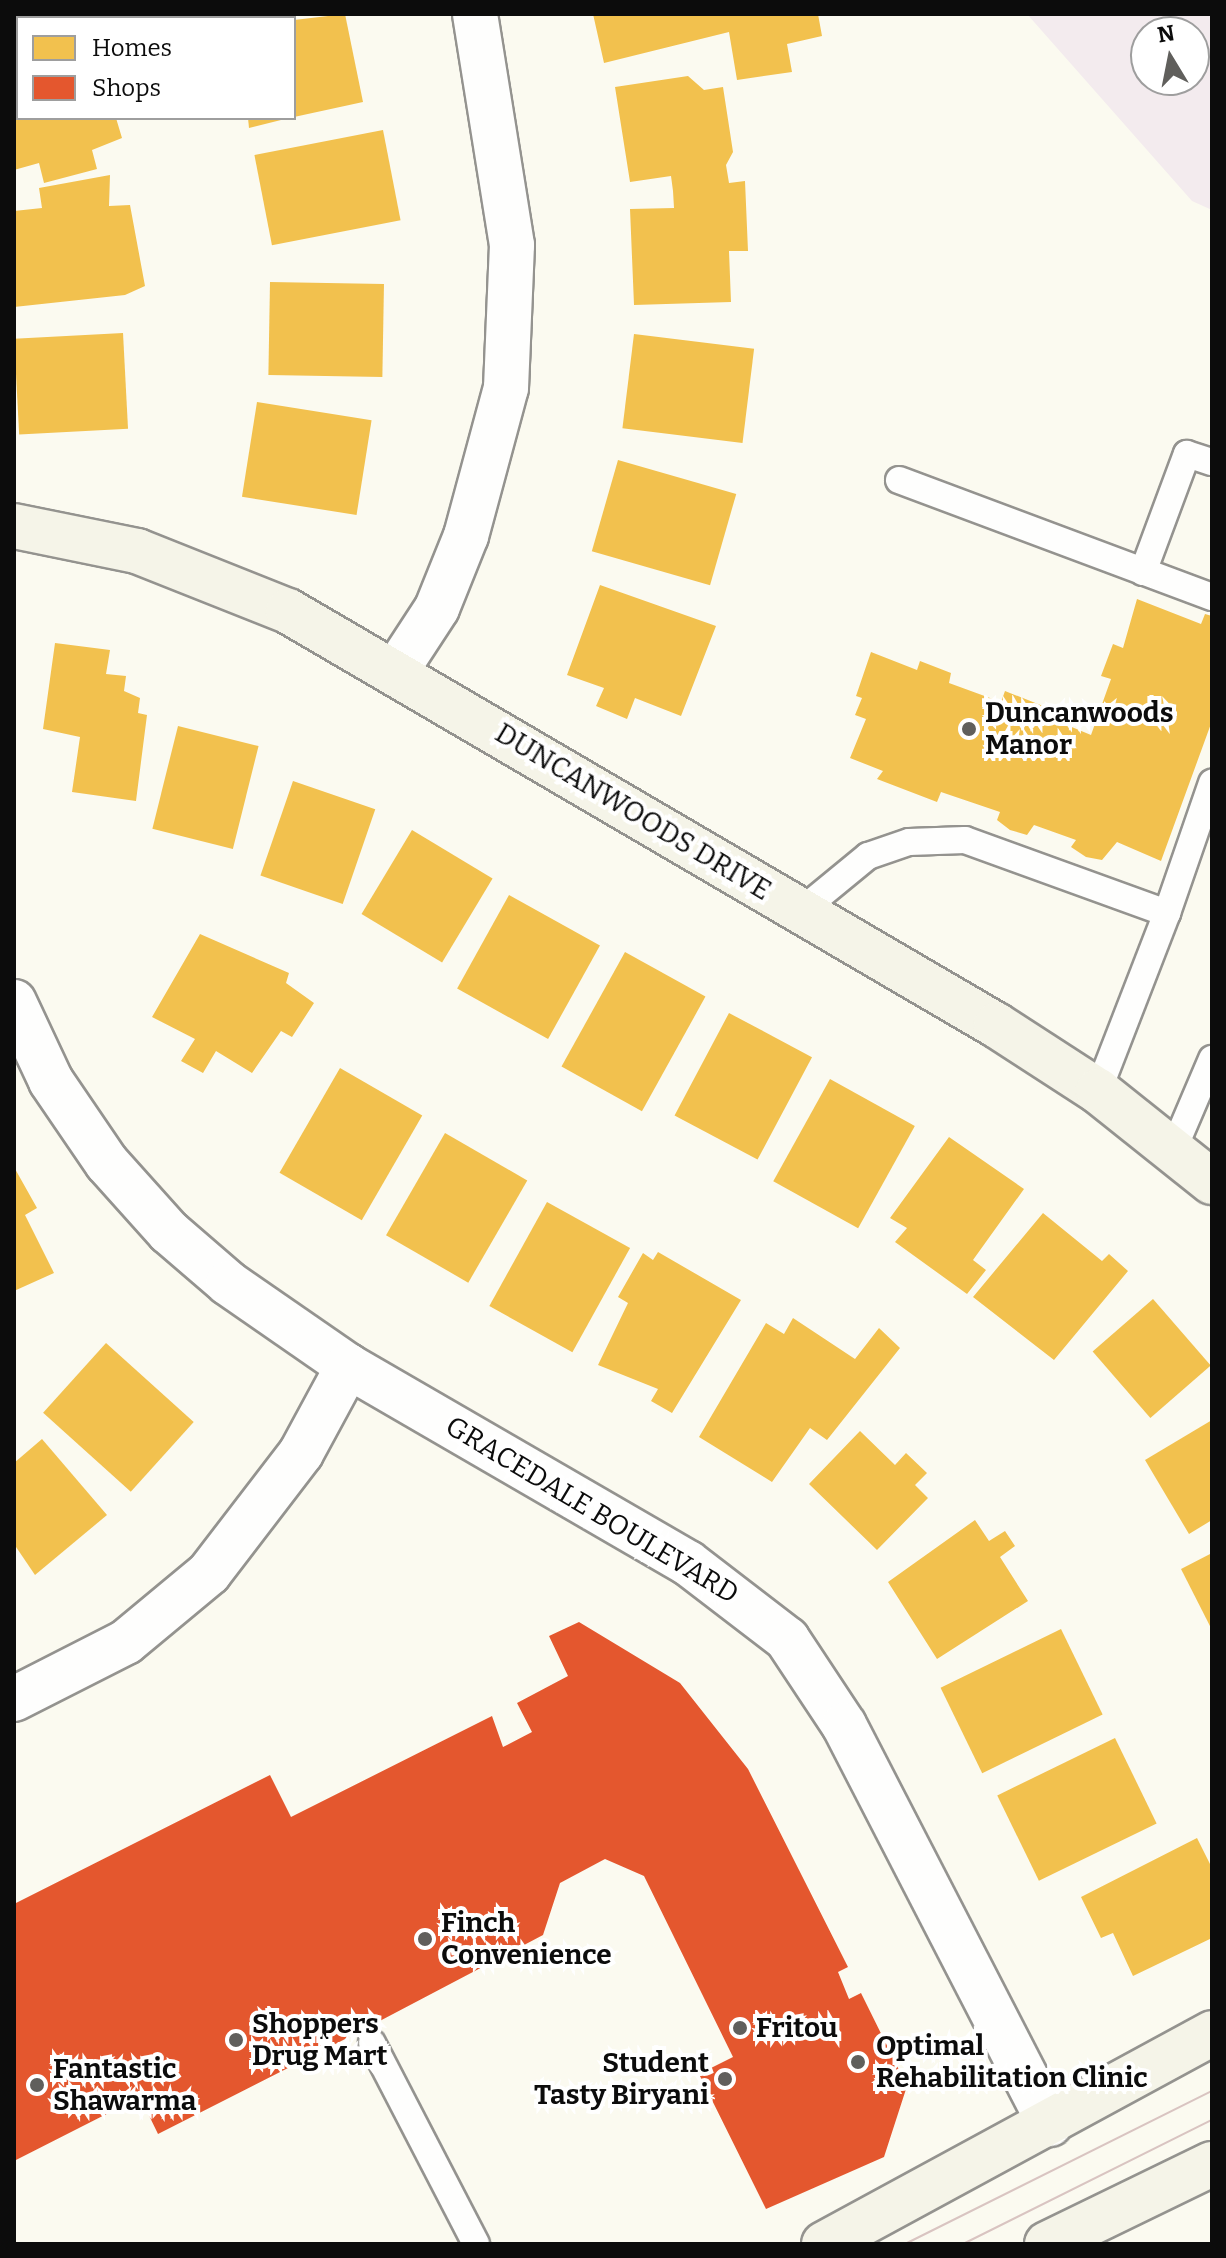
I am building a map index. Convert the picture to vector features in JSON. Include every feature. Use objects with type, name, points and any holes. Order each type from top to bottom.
[{"type":"street","points":[[396,671],[437,608],[466,536],[506,388],[512,245],[475,14]]},
{"type":"street","name":"DUNCANWOODS DRIVE","points":[[14,526],[137,551],[219,579],[396,671],[1098,1091],[1174,1148],[1212,1182]]},
{"type":"street","name":"GRACEDALE BOULEVARD","points":[[15,1007],[51,1081],[107,1163],[169,1232],[348,1366],[688,1563],[787,1639],[844,1725],[1050,2124]]},
{"type":"street","points":[[14,1699],[126,1642],[209,1573],[301,1453],[348,1366]]},
{"type":"street","points":[[824,2244],[1050,2124],[1212,2033]]},
{"type":"street","points":[[1047,2244],[1212,2164]]},
{"type":"lane","points":[[1143,572],[1187,454],[1212,462]]},
{"type":"lane","points":[[899,480],[1212,597]]},
{"type":"lane","points":[[1098,1091],[1167,913],[1212,783]]},
{"type":"lane","points":[[801,911],[868,856],[909,842],[965,840],[1167,913]]},
{"type":"lane","points":[[1174,1148],[1212,1059]]},
{"type":"lane","points":[[372,2043],[476,2244]]},
{"type":"shaded area","points":[[1027,14],[1212,14],[1212,210],[1192,201]]},
{"type":"building: Homes","points":[[14,14],[44,14],[16,16],[14,32]]},
{"type":"building: Homes","points":[[345,14],[363,102],[296,117],[296,20]]},
{"type":"building: Homes","points":[[593,14],[818,14],[822,36],[787,44],[792,72],[737,80],[729,32],[604,63]]},
{"type":"building: Homes","points":[[688,76],[704,90],[723,87],[733,152],[726,165],[729,183],[745,181],[748,251],[729,251],[731,302],[634,305],[630,209],[674,208],[673,191],[671,176],[630,182],[615,87]]},
{"type":"building: Homes","points":[[16,120],[117,120],[122,138],[92,150],[97,169],[44,183],[39,163],[14,170]]},
{"type":"building: Homes","points":[[248,120],[281,120],[249,128]]},
{"type":"building: Homes","points":[[383,130],[401,220],[272,245],[254,155]]},
{"type":"building: Homes","points":[[110,175],[109,206],[130,205],[145,286],[125,295],[14,307],[14,211],[42,208],[39,188]]},
{"type":"building: Homes","points":[[270,282],[384,284],[382,377],[268,375]]},
{"type":"building: Homes","points":[[123,333],[128,429],[19,435],[14,339]]},
{"type":"building: Homes","points":[[634,334],[754,349],[743,443],[622,428]]},
{"type":"building: Homes","points":[[257,402],[372,420],[357,515],[242,497]]},
{"type":"building: Homes","points":[[618,460],[736,494],[710,585],[592,551]]},
{"type":"building: Homes","points":[[600,585],[716,626],[681,716],[635,698],[627,719],[596,706],[604,688],[567,675]]},
{"type":"building: Homes","name":"Duncanwoods Manor","points":[[1137,599],[1201,624],[1205,614],[1212,616],[1212,721],[1161,861],[1117,842],[1102,860],[1086,857],[1071,847],[1076,840],[1034,825],[1027,835],[1010,830],[997,820],[1000,812],[941,792],[937,802],[877,779],[883,771],[850,758],[866,719],[855,715],[862,698],[856,696],[871,652],[917,670],[920,661],[951,673],[949,683],[1001,702],[1005,691],[1063,714],[1062,723],[1091,735],[1111,679],[1101,676],[1113,644],[1123,648]]},
{"type":"building: Homes","points":[[55,643],[110,650],[106,674],[126,676],[124,691],[140,698],[138,713],[147,715],[136,801],[72,792],[80,737],[43,729]]},
{"type":"building: Homes","points":[[178,726],[259,746],[233,849],[152,829]]},
{"type":"building: Homes","points":[[293,781],[375,809],[343,904],[260,876]]},
{"type":"building: Homes","points":[[412,830],[493,878],[442,962],[362,914]]},
{"type":"building: Homes","points":[[509,895],[600,945],[548,1039],[457,989]]},
{"type":"building: Homes","points":[[200,934],[289,973],[286,983],[314,1003],[292,1037],[281,1031],[252,1073],[216,1051],[203,1073],[181,1061],[195,1039],[152,1017]]},
{"type":"building: Homes","points":[[625,952],[705,997],[642,1111],[561,1067]]},
{"type":"building: Homes","points":[[729,1013],[812,1057],[758,1160],[675,1115]]},
{"type":"building: Homes","points":[[340,1068],[422,1116],[362,1220],[280,1173]]},
{"type":"building: Homes","points":[[830,1079],[915,1126],[858,1228],[773,1181]]},
{"type":"building: Homes","points":[[445,1133],[527,1180],[468,1283],[386,1235]]},
{"type":"building: Homes","points":[[949,1137],[1024,1189],[973,1260],[986,1270],[967,1294],[895,1242],[907,1228],[890,1218]]},
{"type":"building: Homes","points":[[14,1167],[37,1208],[25,1215],[54,1273],[14,1291]]},
{"type":"building: Homes","points":[[547,1202],[630,1248],[572,1352],[489,1306]]},
{"type":"building: Homes","points":[[1043,1213],[1102,1261],[1109,1254],[1128,1271],[1054,1360],[973,1297]]},
{"type":"building: Homes","points":[[658,1252],[741,1300],[672,1413],[651,1401],[658,1389],[598,1365],[628,1303],[618,1297],[643,1253],[653,1260]]},
{"type":"building: Homes","points":[[1153,1299],[1211,1365],[1150,1418],[1093,1351]]},
{"type":"building: Homes","points":[[793,1318],[855,1359],[879,1328],[900,1348],[827,1440],[810,1428],[772,1482],[699,1437],[766,1323],[784,1334]]},
{"type":"building: Homes","points":[[106,1343],[194,1422],[131,1492],[43,1413]]},
{"type":"building: Homes","points":[[1212,1420],[1212,1520],[1189,1534],[1145,1460]]},
{"type":"building: Homes","points":[[860,1431],[895,1465],[906,1453],[927,1473],[915,1485],[928,1498],[877,1550],[809,1484]]},
{"type":"building: Homes","points":[[42,1439],[107,1515],[35,1575],[14,1544],[14,1463]]},
{"type":"building: Homes","points":[[975,1520],[989,1541],[1005,1531],[1015,1546],[1000,1557],[1028,1601],[937,1659],[888,1582]]},
{"type":"building: Homes","points":[[1212,1553],[1212,1630],[1181,1569]]},
{"type":"building: Homes","points":[[1061,1629],[1103,1714],[982,1773],[941,1688]]},
{"type":"building: Homes","points":[[1115,1738],[1157,1823],[1039,1881],[997,1795]]},
{"type":"building: Homes","points":[[1197,1838],[1212,1868],[1212,1938],[1133,1976],[1113,1933],[1101,1938],[1081,1897]]},
{"type":"building: Shops","points":[[579,1622],[680,1683],[748,1769],[848,1967],[838,1972],[849,1999],[861,1993],[907,2086],[884,2157],[766,2209],[699,2074],[733,2057],[644,1876],[605,1859],[560,1883],[543,1935],[355,2034],[158,2134],[140,2097],[14,2161],[14,1904],[270,1775],[291,1817],[492,1716],[503,1747],[532,1732],[517,1703],[568,1676],[549,1636]]},
{"type":"tram line","points":[[905,2244],[1212,2091]]},
{"type":"tram line","points":[[963,2244],[1212,2120]]},
{"type":"place","name":"Duncanwoods Manor","points":[[969,729]]},
{"type":"place","name":"Finch Convenience","points":[[425,1939]]},
{"type":"place","name":"Fritou","points":[[740,2028]]},
{"type":"place","name":"Shoppers Drug Mart","points":[[236,2040]]},
{"type":"place","name":"Optimal Rehabilitation Clinic","points":[[858,2062]]},
{"type":"place","name":"Student Tasty Biryani","points":[[725,2079]]},
{"type":"place","name":"Fantastic Shawarma","points":[[37,2085]]}]
